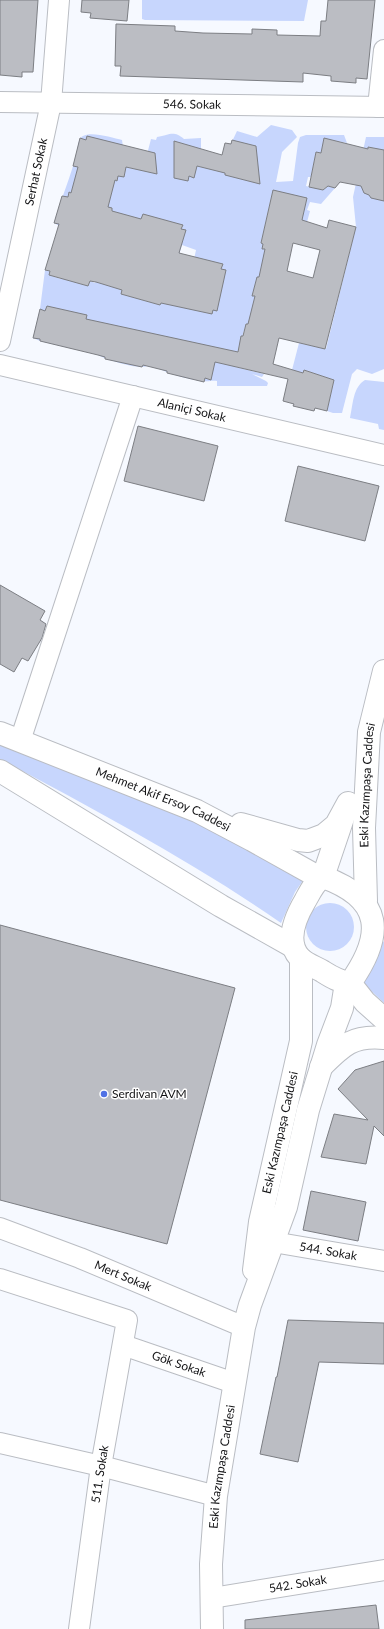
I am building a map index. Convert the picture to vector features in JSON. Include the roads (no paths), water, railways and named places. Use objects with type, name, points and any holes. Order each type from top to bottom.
[{"type":"street","name":"Serhat Sokak","points":[[0,341],[51,103],[59,0]]},
{"type":"street","points":[[381,107],[384,50]]},
{"type":"street","name":"546. Sokak","points":[[0,102],[381,107]]},
{"type":"street","name":"Alaniçi Sokak","points":[[0,365],[384,455]]},
{"type":"street","points":[[20,741],[133,396]]},
{"type":"street","name":"Eski Kazımpaşa Caddesi","points":[[374,913],[364,828],[384,671]]},
{"type":"street","points":[[197,811],[298,840],[308,841],[324,835],[336,825],[348,803],[377,732]]},
{"type":"street","name":"Mehmet Akif Ersoy Caddesi","points":[[0,733],[197,811],[322,878]]},
{"type":"street","points":[[0,771],[297,953],[335,979],[348,983],[365,1002],[384,1019]]},
{"type":"street","name":"Eski Kazımpaşa Caddesi","points":[[322,878],[348,803]]},
{"type":"street","points":[[297,953],[294,925],[300,909],[322,878],[358,893],[374,913],[375,928],[373,941],[361,970],[348,983]]},
{"type":"street","name":"Eski Kazımpaşa Caddesi","points":[[250,1305],[260,1222],[301,1041],[297,953]]},
{"type":"street","name":"Eski Kazımpaşa Caddesi","points":[[212,1629],[211,1564],[216,1496],[244,1327],[250,1305],[286,1207],[308,1110],[328,1045],[342,1008],[348,983]]},
{"type":"street","points":[[321,1067],[342,1046],[356,1040],[372,1037],[384,1038]]},
{"type":"street","name":"Mert Sokak","points":[[0,1228],[80,1258],[244,1327]]},
{"type":"street","name":"544. Sokak","points":[[273,1242],[384,1261]]},
{"type":"street","name":"511. Sokak","points":[[0,1279],[128,1320],[101,1466],[79,1629]]},
{"type":"street","name":"Gök Sokak","points":[[123,1345],[234,1383]]},
{"type":"street","points":[[0,1443],[101,1466],[216,1496]]},
{"type":"street","name":"542. Sokak","points":[[212,1598],[384,1570]]},
{"type":"place","name":"Serdivan AVM","points":[[104,1094]]}]
